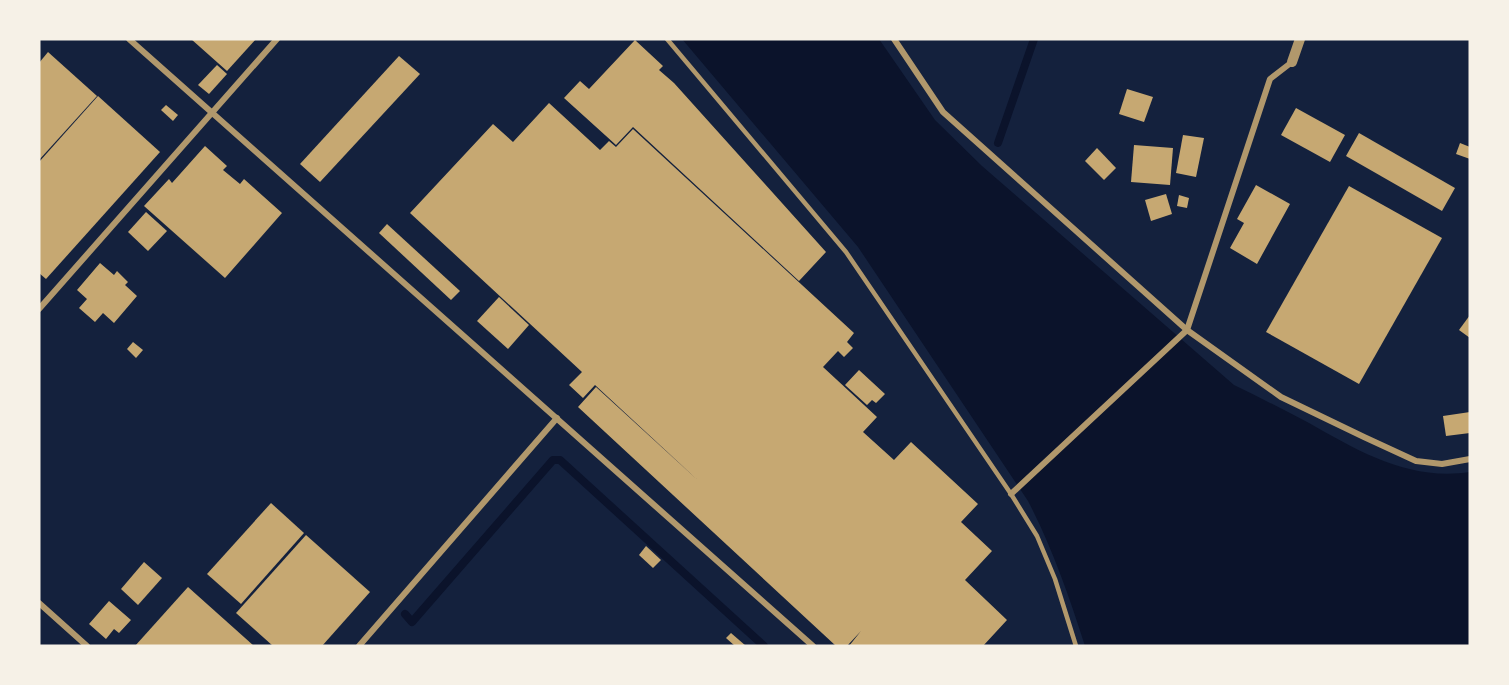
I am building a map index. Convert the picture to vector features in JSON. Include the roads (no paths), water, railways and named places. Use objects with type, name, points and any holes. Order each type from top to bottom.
[{"type":"street","points":[[129,39],[813,646]]},
{"type":"street","points":[[39,309],[277,39]]},
{"type":"street","points":[[894,39],[943,112],[1187,330],[1281,397],[1364,438],[1416,460],[1442,464],[1470,459]]},
{"type":"street","points":[[1011,494],[1187,330],[1270,79],[1292,62],[1300,39]]},
{"type":"street","points":[[359,646],[557,418]]},
{"type":"street","points":[[39,603],[87,646]]},
{"type":"lane","points":[[667,39],[846,252],[1011,494],[1037,536],[1055,579],[1076,646]]},
{"type":"water","points":[[682,39],[879,39],[935,120],[982,166],[1234,385],[1366,454],[1386,462],[1426,472],[1448,474],[1470,472],[1470,646],[1085,646],[1060,572],[1028,501],[858,247]]},
{"type":"waterway","points":[[998,143],[1034,39]]},
{"type":"waterway","points":[[405,614],[412,622],[553,460],[560,460],[764,646]]}]
